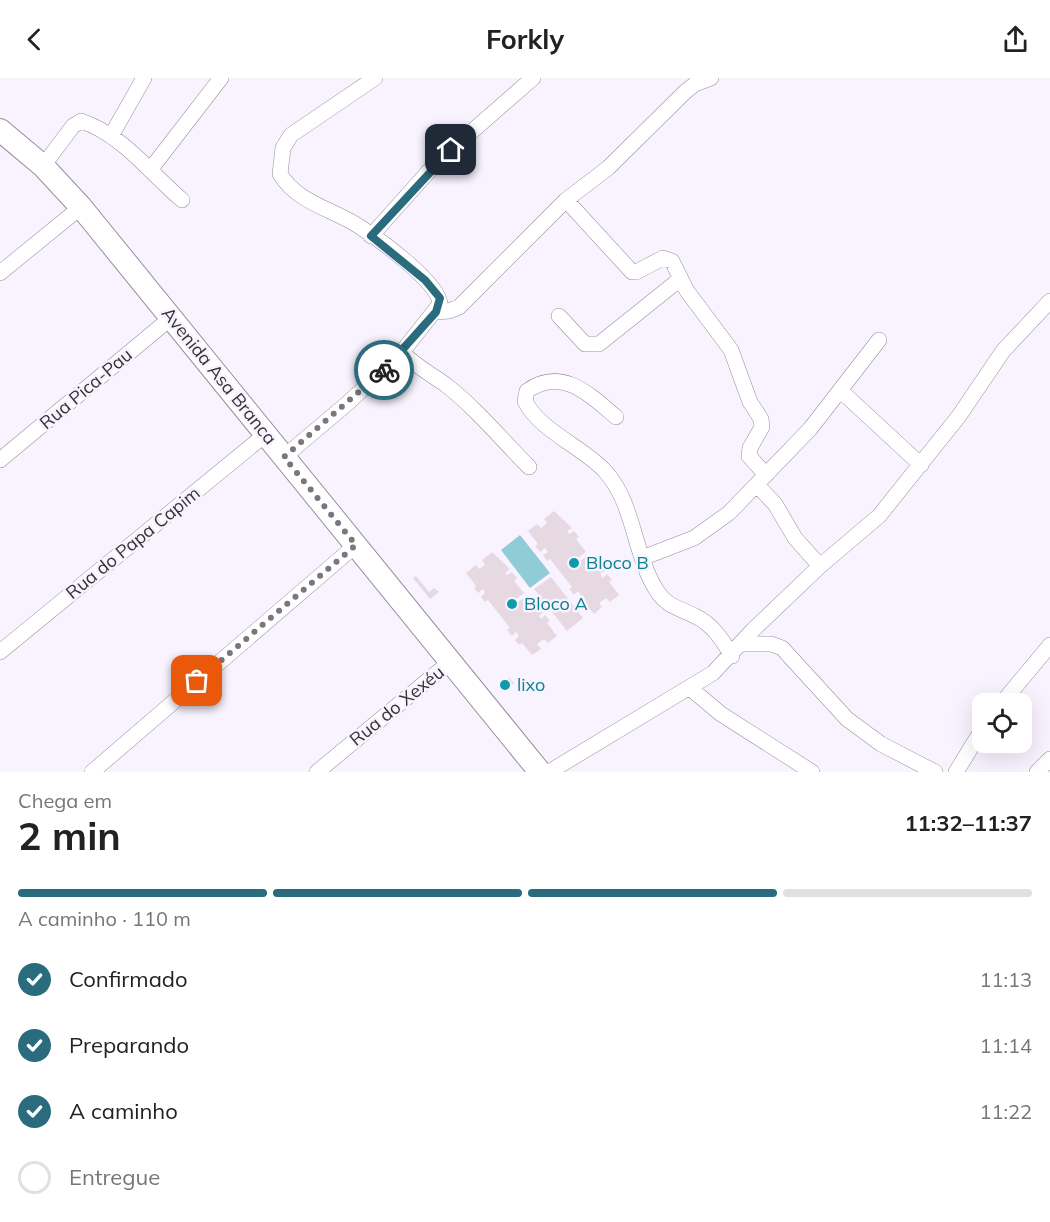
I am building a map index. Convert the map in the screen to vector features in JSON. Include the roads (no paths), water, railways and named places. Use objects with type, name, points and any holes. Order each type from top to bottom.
[{"type":"street","points":[[111,136],[144,78]]},
{"type":"street","points":[[150,170],[220,78]]},
{"type":"street","points":[[284,457],[350,402],[402,352],[436,312],[440,304],[437,293],[371,236],[356,224],[296,194],[280,174],[283,148],[291,135],[375,78]]},
{"type":"street","points":[[371,236],[437,162],[533,78]]},
{"type":"street","points":[[436,312],[459,307],[566,200],[608,168],[695,84],[711,78]]},
{"type":"street","points":[[43,166],[77,122],[88,123],[111,136],[182,200]]},
{"type":"street","name":"Avenida Asa Branca","points":[[0,130],[43,166],[81,207],[540,772]]},
{"type":"street","points":[[566,200],[632,272],[666,258],[672,261],[679,280],[727,344],[750,402],[761,419],[762,427],[750,448],[749,456],[795,538],[820,566]]},
{"type":"street","points":[[0,273],[81,207]]},
{"type":"street","points":[[559,316],[585,344],[599,344],[679,280]]},
{"type":"street","points":[[549,772],[600,743],[672,696],[692,689],[736,650],[820,566],[879,516],[959,417],[1003,351],[1050,301]]},
{"type":"street","name":"Rua Pica-Pau","points":[[0,460],[172,317]]},
{"type":"street","points":[[642,558],[706,531],[729,513],[787,456],[841,391],[879,340]]},
{"type":"street","points":[[402,352],[481,416],[529,467]]},
{"type":"street","points":[[616,417],[582,389],[568,383],[547,381],[527,391],[525,401],[529,409],[606,472],[625,505],[650,577],[666,602],[708,624],[736,650]]},
{"type":"street","points":[[841,391],[921,465]]},
{"type":"street","name":"Rua do Papa Capim","points":[[0,652],[266,434]]},
{"type":"street","points":[[92,772],[356,545]]},
{"type":"street","points":[[736,650],[771,644],[782,648],[846,719],[880,744],[935,772]]},
{"type":"street","points":[[1010,693],[1050,645]]},
{"type":"street","name":"Rua do Xexéu","points":[[317,772],[450,663]]},
{"type":"street","points":[[692,689],[721,714],[812,772]]},
{"type":"street","points":[[956,772],[972,746]]},
{"type":"street","points":[[1037,772],[1050,759]]},
{"type":"water","points":[[520,535],[550,573],[530,588],[501,550]]},
{"type":"place","name":"Bloco B","points":[[574,563]]},
{"type":"place","name":"Bloco A","points":[[512,604]]},
{"type":"place","name":"lixo","points":[[505,685]]}]
